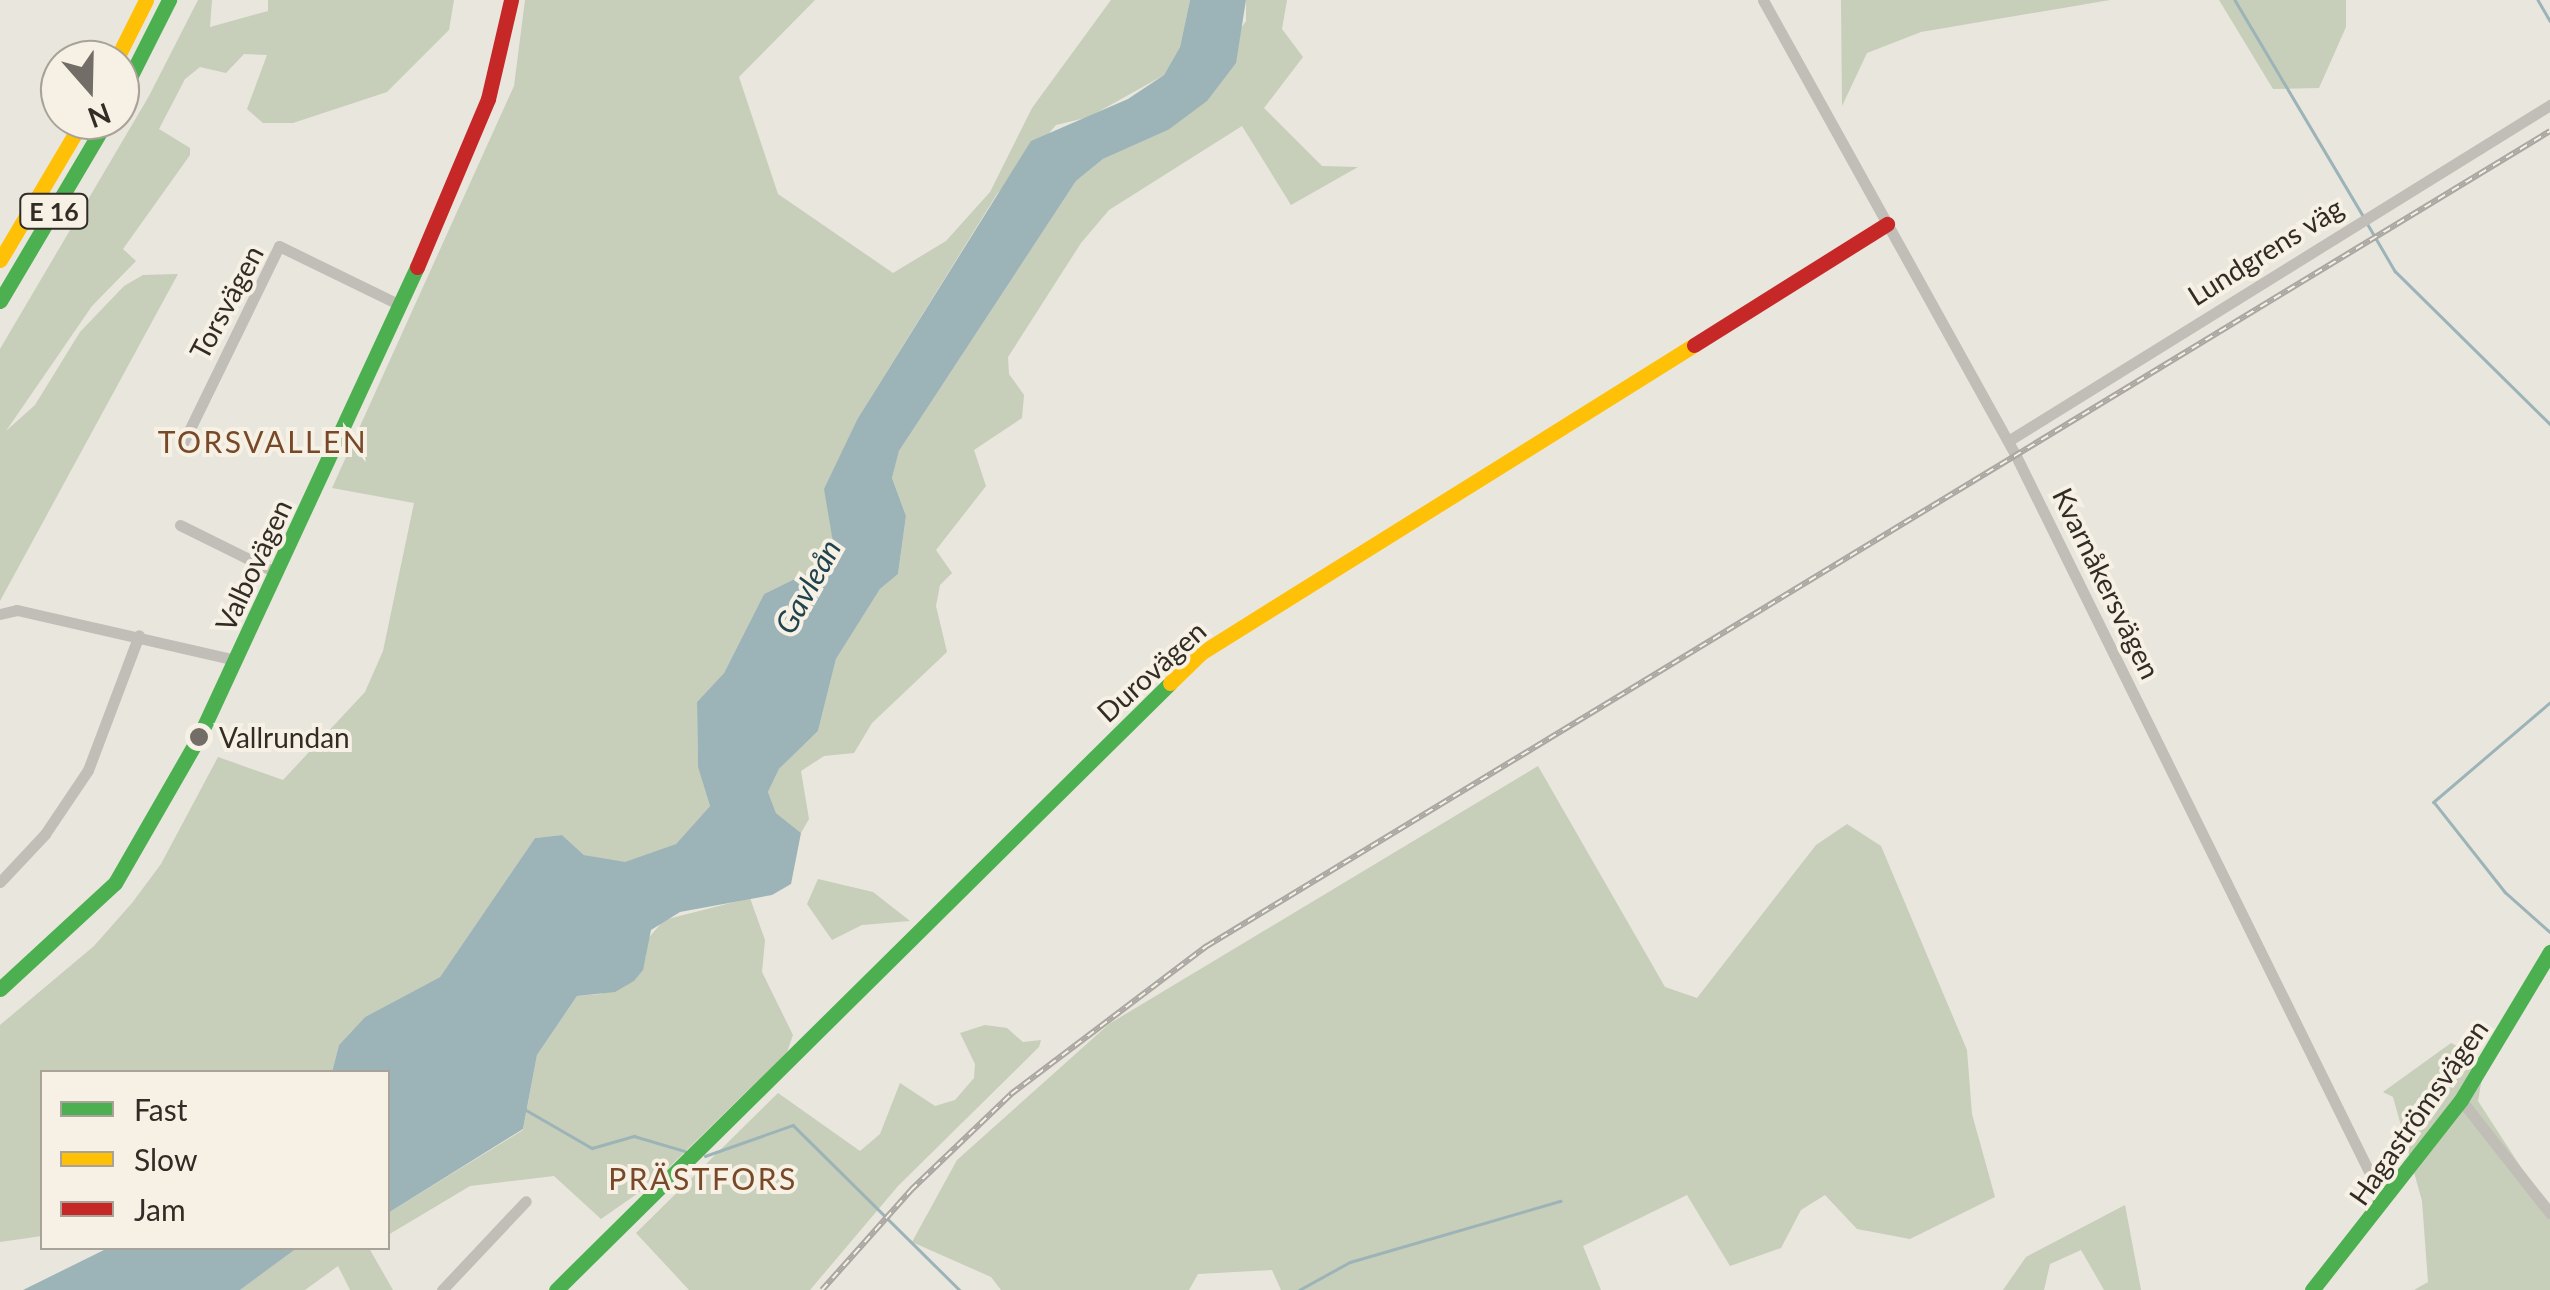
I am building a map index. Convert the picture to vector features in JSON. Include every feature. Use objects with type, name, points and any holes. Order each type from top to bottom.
[{"type":"main road","points":[[126,40],[146,0]]},
{"type":"main road","points":[[140,57],[169,0]]},
{"type":"main road","name":"Valbovägen","points":[[0,989],[86,914],[123,871],[236,660],[400,305],[480,120],[512,0]]},
{"type":"main road","name":"E 16","points":[[0,260],[70,140]]},
{"type":"main road","name":"E 16","points":[[0,301],[95,140]]},
{"type":"main road","name":"Durovägen","points":[[556,1290],[1202,653],[1887,224]]},
{"type":"main road","name":"Hagaströmsvägen","points":[[2312,1290],[2338,1266],[2383,1200],[2461,1100],[2550,952]]},
{"type":"street","name":"Kvarnåkersvägen","points":[[1764,0],[2008,442],[2383,1200]]},
{"type":"street","name":"Lundgrens väg","points":[[2008,442],[2550,105]]},
{"type":"street","name":"Torsvägen","points":[[183,443],[279,246],[400,305]]},
{"type":"street","points":[[180,526],[277,573]]},
{"type":"street","points":[[0,614],[17,610],[139,634],[236,660]]},
{"type":"street","points":[[0,882],[45,834],[88,770],[112,719],[139,634]]},
{"type":"street","points":[[2461,1100],[2550,1213]]},
{"type":"street","points":[[442,1290],[526,1201]]},
{"type":"green space","points":[[198,0],[212,0],[210,27],[268,11],[268,0],[454,0],[449,30],[387,92],[293,123],[263,123],[247,109],[267,55],[244,54],[226,73],[200,67],[185,79],[159,129],[190,148],[190,155],[123,249],[136,261],[92,306],[6,431],[35,405],[80,332],[124,286],[143,275],[178,274],[0,601],[0,349],[123,140],[140,140],[140,111]]},
{"type":"green space","points":[[525,0],[815,0],[739,77],[778,194],[893,273],[946,241],[990,192],[1032,108],[1111,0],[1190,0],[1180,47],[1164,75],[1089,117],[1056,125],[997,194],[858,418],[831,521],[834,548],[821,566],[764,594],[724,673],[697,702],[698,766],[710,806],[676,844],[625,863],[584,855],[562,835],[535,838],[440,977],[365,1017],[339,1045],[333,1070],[40,1070],[40,1236],[0,1242],[0,1025],[94,946],[132,903],[161,864],[218,757],[283,780],[365,692],[383,651],[414,503],[332,488],[514,86]]},
{"type":"green space","points":[[1246,0],[1287,0],[1282,29],[1303,57],[1264,108],[1322,166],[1358,167],[1291,205],[1242,126],[1109,210],[1081,243],[1008,357],[1009,374],[1024,395],[1022,418],[974,450],[986,486],[936,550],[952,573],[940,585],[936,606],[947,652],[872,723],[854,753],[824,756],[801,771],[809,819],[801,833],[776,813],[768,792],[779,769],[818,731],[836,659],[880,589],[898,574],[906,516],[892,478],[899,451],[1076,181],[1103,159],[1168,130],[1246,21]]},
{"type":"green space","points":[[1841,0],[2110,0],[1921,32],[1867,53],[1842,106]]},
{"type":"green space","points":[[2219,0],[2346,0],[2346,27],[2319,88],[2273,89]]},
{"type":"green space","points":[[1538,766],[1665,987],[1697,998],[1816,845],[1847,824],[1881,846],[1967,1050],[1972,1114],[1995,1197],[1910,1239],[1857,1229],[1825,1195],[1801,1210],[1781,1248],[1730,1266],[1687,1195],[1583,1246],[1601,1290],[1281,1290],[1272,1270],[1198,1274],[1189,1290],[1001,1290],[991,1277],[912,1242],[957,1160],[1109,1024]]},
{"type":"green space","points":[[818,879],[873,892],[910,921],[862,925],[832,940],[807,904]]},
{"type":"green space","points":[[750,898],[765,940],[762,972],[793,1035],[787,1052],[654,1182],[601,1219],[554,1176],[470,1186],[390,1234],[390,1212],[523,1130],[537,1055],[577,996],[601,994],[646,957],[645,942],[664,920]]},
{"type":"green space","points":[[985,1025],[1007,1028],[1023,1042],[1041,1040],[1039,1047],[898,1186],[810,1290],[689,1290],[636,1233],[778,1093],[860,1151],[880,1134],[900,1083],[935,1106],[955,1100],[974,1078],[975,1064],[960,1033]]},
{"type":"green space","points":[[2451,1043],[2485,1061],[2478,1101],[2550,1212],[2550,1290],[2414,1290],[2428,1282],[2422,1201],[2393,1097],[2383,1092]]},
{"type":"green space","points":[[2125,1205],[2141,1290],[2104,1290],[2081,1250],[2050,1264],[2044,1290],[2003,1290],[2026,1257]]},
{"type":"green space","points":[[294,1250],[370,1250],[393,1290],[350,1290],[338,1266],[305,1290],[240,1290]]},
{"type":"water","name":"Gavleån","points":[[1190,0],[1246,0],[1236,63],[1207,101],[1168,130],[1103,159],[1076,181],[899,451],[892,478],[906,516],[898,574],[880,589],[836,659],[818,731],[779,769],[768,792],[776,813],[801,833],[791,884],[772,895],[680,912],[651,930],[643,970],[634,981],[615,992],[577,996],[537,1055],[523,1129],[390,1212],[390,1070],[333,1070],[339,1045],[365,1017],[440,977],[535,838],[562,835],[584,855],[625,862],[676,844],[710,806],[698,767],[697,702],[724,673],[764,594],[821,566],[834,548],[824,489],[858,418],[1031,141],[1128,99],[1164,75],[1180,47]]},
{"type":"water","points":[[104,1250],[294,1250],[240,1290],[23,1290]]},
{"type":"waterway","points":[[2235,0],[2363,216]]},
{"type":"waterway","points":[[2538,0],[2550,21]]},
{"type":"waterway","points":[[2367,223],[2395,271],[2550,424]]},
{"type":"waterway","points":[[2550,703],[2434,802],[2505,892],[2550,932]]},
{"type":"waterway","points":[[521,1107],[592,1148],[634,1136],[685,1151]]},
{"type":"waterway","points":[[705,1156],[793,1125],[960,1290]]},
{"type":"waterway","points":[[1299,1290],[1350,1262],[1560,1201]]},
{"type":"railway","points":[[822,1290],[911,1190],[1011,1094],[1207,946],[2550,131]]},
{"type":"traffic: fast","points":[[140,57],[169,0]]},
{"type":"traffic: fast","points":[[0,301],[95,140]]},
{"type":"traffic: fast","points":[[0,989],[115,883],[199,737],[417,267]]},
{"type":"traffic: fast","points":[[556,1290],[1170,683]]},
{"type":"traffic: fast","points":[[2312,1290],[2461,1100],[2550,952]]},
{"type":"traffic: slow","points":[[126,40],[146,0]]},
{"type":"traffic: slow","points":[[0,260],[71,140]]},
{"type":"traffic: slow","points":[[1170,683],[1201,653],[1694,345]]},
{"type":"traffic: jam","points":[[417,267],[488,99],[511,0]]},
{"type":"traffic: jam","points":[[1694,345],[1887,224]]},
{"type":"place","name":"Vallrundan","points":[[199,737]]},
{"type":"district","name":"TORSVALLEN","points":[[263,441]]},
{"type":"district","name":"PRÄSTFORS","points":[[703,1178]]}]
